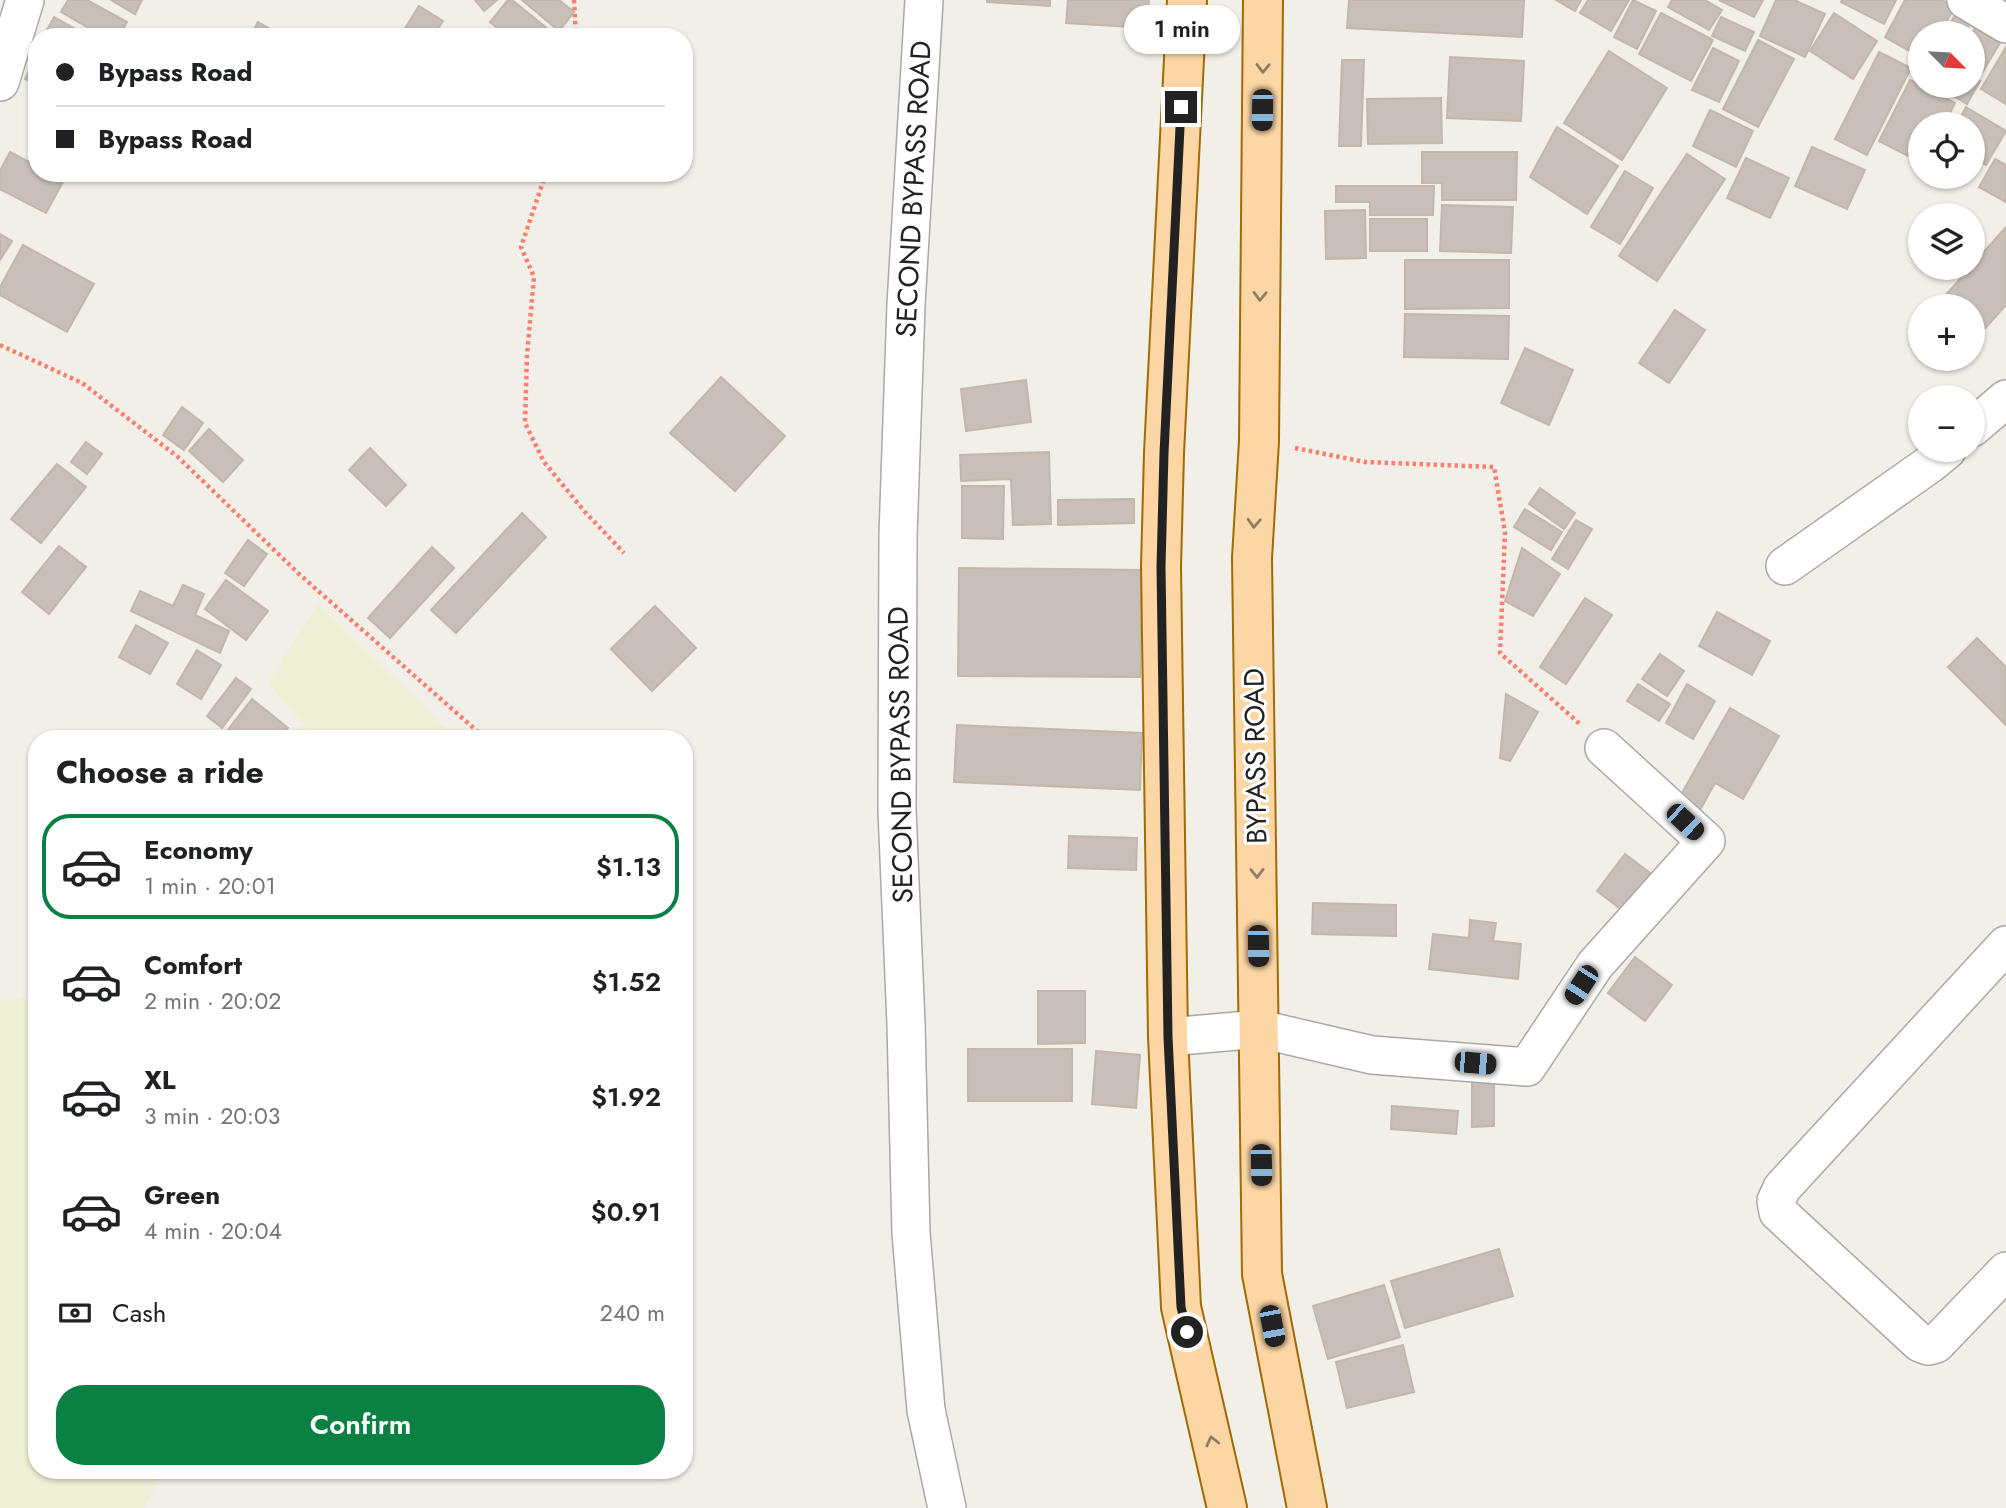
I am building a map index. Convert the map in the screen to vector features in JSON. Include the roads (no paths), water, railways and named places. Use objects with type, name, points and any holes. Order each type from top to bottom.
[{"type":"main road","points":[[1186,0],[1161,567],[1168,1037],[1181,1307],[1227,1508]]},
{"type":"main road","name":"BYPASS ROAD","points":[[1263,0],[1259,441],[1252,558],[1262,1274],[1307,1508]]},
{"type":"street","points":[[0,82],[25,0]]},
{"type":"street","name":"SECOND BYPASS ROAD","points":[[924,0],[905,305],[898,536],[897,810],[911,1233],[926,1410],[947,1508]]},
{"type":"street","points":[[1966,0],[2006,24]]},
{"type":"street","points":[[1985,417],[2006,399]]},
{"type":"street","points":[[1785,566],[1932,462]]},
{"type":"street","points":[[1168,1037],[1260,1029],[1372,1055],[1527,1067],[1595,965],[1706,841],[1604,748]]},
{"type":"street","points":[[2006,945],[1782,1188],[1776,1201],[1778,1212],[1920,1343],[1928,1346],[1936,1344],[2006,1271]]}]
